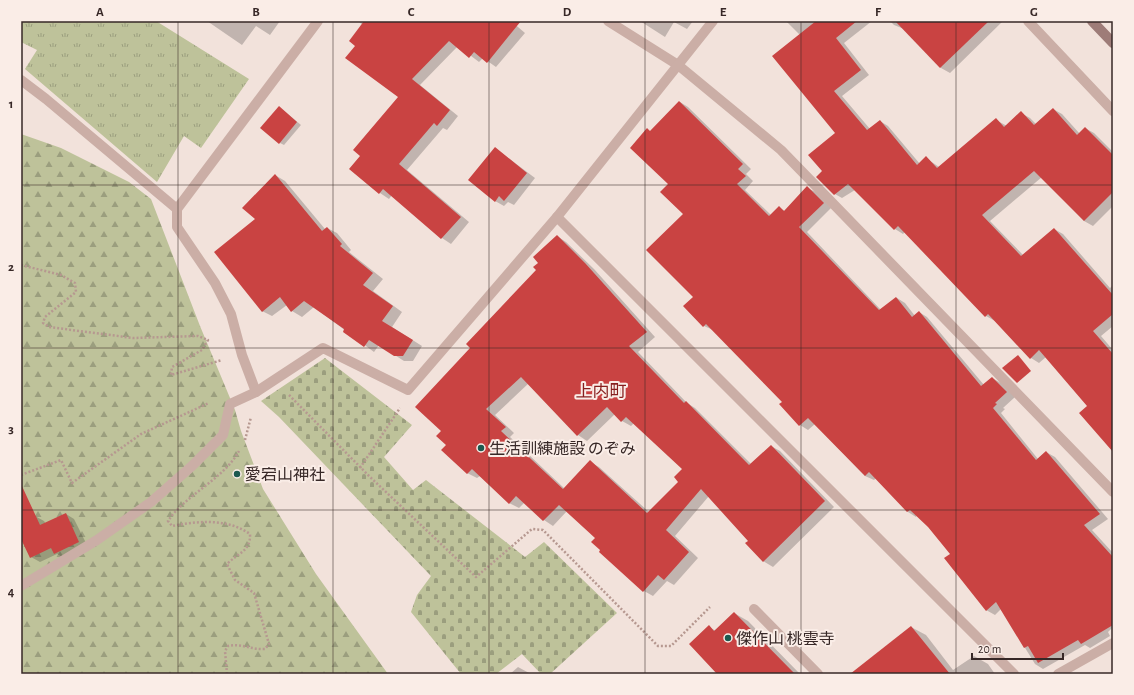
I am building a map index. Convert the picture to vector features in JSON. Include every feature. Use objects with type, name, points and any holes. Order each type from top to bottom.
[{"type":"main road","points":[[1092,21],[1113,43]]},
{"type":"street","points":[[256,392],[242,355],[231,314],[218,289],[177,227],[177,209],[318,21]]},
{"type":"street","points":[[608,21],[678,65],[781,150],[1113,492]]},
{"type":"street","points":[[21,586],[97,540],[151,502],[223,435],[230,404],[256,392],[324,348],[408,390],[557,217],[713,21]]},
{"type":"street","points":[[1028,21],[1113,111]]},
{"type":"street","points":[[21,80],[46,99],[177,209]]},
{"type":"street","points":[[557,217],[1014,674]]},
{"type":"street","points":[[754,608],[818,674]]},
{"type":"street","points":[[1058,674],[1113,643]]},
{"type":"path","points":[[21,265],[61,275],[75,282],[76,292],[46,318],[43,323],[49,327],[133,338],[198,336],[208,340],[202,350],[172,367],[171,374],[242,355]]},
{"type":"path","points":[[274,380],[360,468],[476,576],[532,529],[543,530],[658,646],[671,646],[710,607]]},
{"type":"path","points":[[360,468],[407,398],[408,390]]},
{"type":"path","points":[[244,441],[247,436],[256,392]]},
{"type":"path","points":[[21,475],[61,460],[72,483],[141,434],[208,403],[230,404]]},
{"type":"path","points":[[227,674],[225,651],[228,646],[236,644],[257,650],[265,649],[269,644],[254,593],[235,580],[227,564],[244,551],[250,543],[250,534],[241,528],[206,521],[172,526],[168,521],[235,458],[241,447]]},
{"type":"green space","points":[[21,21],[156,21],[249,79],[201,148],[184,136],[157,182],[25,69],[37,50],[21,42]]},
{"type":"green space","points":[[21,134],[61,148],[129,182],[151,199],[200,326],[235,410],[241,431],[263,489],[316,574],[388,674],[21,674]]},
{"type":"green space","points":[[325,358],[412,425],[384,457],[413,490],[426,480],[525,557],[544,542],[617,613],[550,674],[541,674],[522,654],[496,674],[461,674],[411,612],[417,595],[431,576],[279,417],[261,401]]},
{"type":"building","points":[[364,21],[521,21],[487,63],[474,52],[469,58],[449,41],[412,79],[450,110],[437,126],[434,123],[399,164],[461,217],[441,239],[383,189],[379,194],[349,169],[360,156],[353,150],[398,97],[345,58],[355,46],[349,41]]},
{"type":"building","points":[[816,21],[857,21],[836,38],[861,70],[834,91],[867,130],[880,120],[917,165],[926,156],[937,168],[996,118],[1004,127],[1021,111],[1034,125],[1053,108],[1077,135],[1085,127],[1113,155],[1113,192],[1084,221],[1034,171],[982,215],[1021,256],[1054,228],[1113,295],[1113,314],[1093,331],[1113,354],[1113,452],[1079,413],[1087,406],[1039,350],[1030,359],[988,314],[985,317],[898,226],[894,230],[848,184],[834,195],[816,177],[822,171],[808,155],[835,133],[772,56]]},
{"type":"building","points":[[895,21],[989,21],[940,68]]},
{"type":"building","points":[[679,101],[743,164],[738,169],[746,176],[737,184],[769,216],[779,206],[784,211],[807,186],[824,203],[799,227],[879,310],[896,297],[912,317],[919,311],[981,386],[992,377],[1007,392],[995,403],[997,404],[993,408],[1036,460],[1046,451],[1100,514],[1084,525],[1113,557],[1113,625],[1081,644],[1078,640],[1038,663],[1028,646],[1024,648],[996,602],[986,611],[944,558],[950,554],[928,527],[910,510],[907,512],[869,472],[865,476],[808,418],[799,426],[779,404],[782,402],[706,324],[703,327],[683,306],[693,297],[646,250],[683,214],[660,192],[668,184],[630,148],[647,128],[650,131]]},
{"type":"building","points":[[279,106],[297,122],[279,144],[260,128]]},
{"type":"building","points":[[495,147],[527,173],[504,201],[499,196],[495,202],[468,180]]},
{"type":"building","points":[[275,174],[322,231],[327,227],[342,244],[340,246],[373,273],[363,285],[393,306],[382,321],[413,340],[403,356],[394,356],[369,340],[364,347],[343,332],[344,329],[304,301],[291,312],[280,297],[262,312],[214,252],[255,219],[242,208]]},
{"type":"building","points":[[557,235],[585,263],[647,332],[629,346],[684,403],[686,401],[749,465],[771,445],[825,501],[763,562],[745,543],[748,541],[701,489],[666,530],[689,552],[664,580],[658,575],[643,592],[599,552],[600,550],[591,542],[595,538],[559,505],[543,521],[516,496],[509,504],[472,469],[467,474],[441,450],[446,445],[436,436],[441,431],[415,407],[470,348],[466,344],[536,270],[533,267],[538,263],[533,257]],"holes":[[[521,377],[577,436],[607,407],[621,422],[626,417],[682,469],[674,477],[678,482],[647,513],[590,460],[563,489],[501,431],[506,427],[486,409]]]},
{"type":"building","points":[[1018,355],[1031,371],[1017,383],[1002,368]]},
{"type":"building","points":[[21,484],[40,525],[66,513],[79,542],[54,554],[51,548],[30,558],[21,539]]},
{"type":"building","name":"傑作山 桃雲寺","points":[[734,612],[795,674],[717,674],[689,644],[709,625],[714,631]]},
{"type":"building","points":[[911,626],[950,674],[850,674]]},
{"type":"place","name":"生活訓練施設 のぞみ","points":[[481,448]]},
{"type":"place","name":"愛宕山神社","points":[[237,474]]},
{"type":"place","name":"傑作山 桃雲寺","points":[[728,638]]},
{"type":"district","name":"上内町","points":[[601,391]]}]
